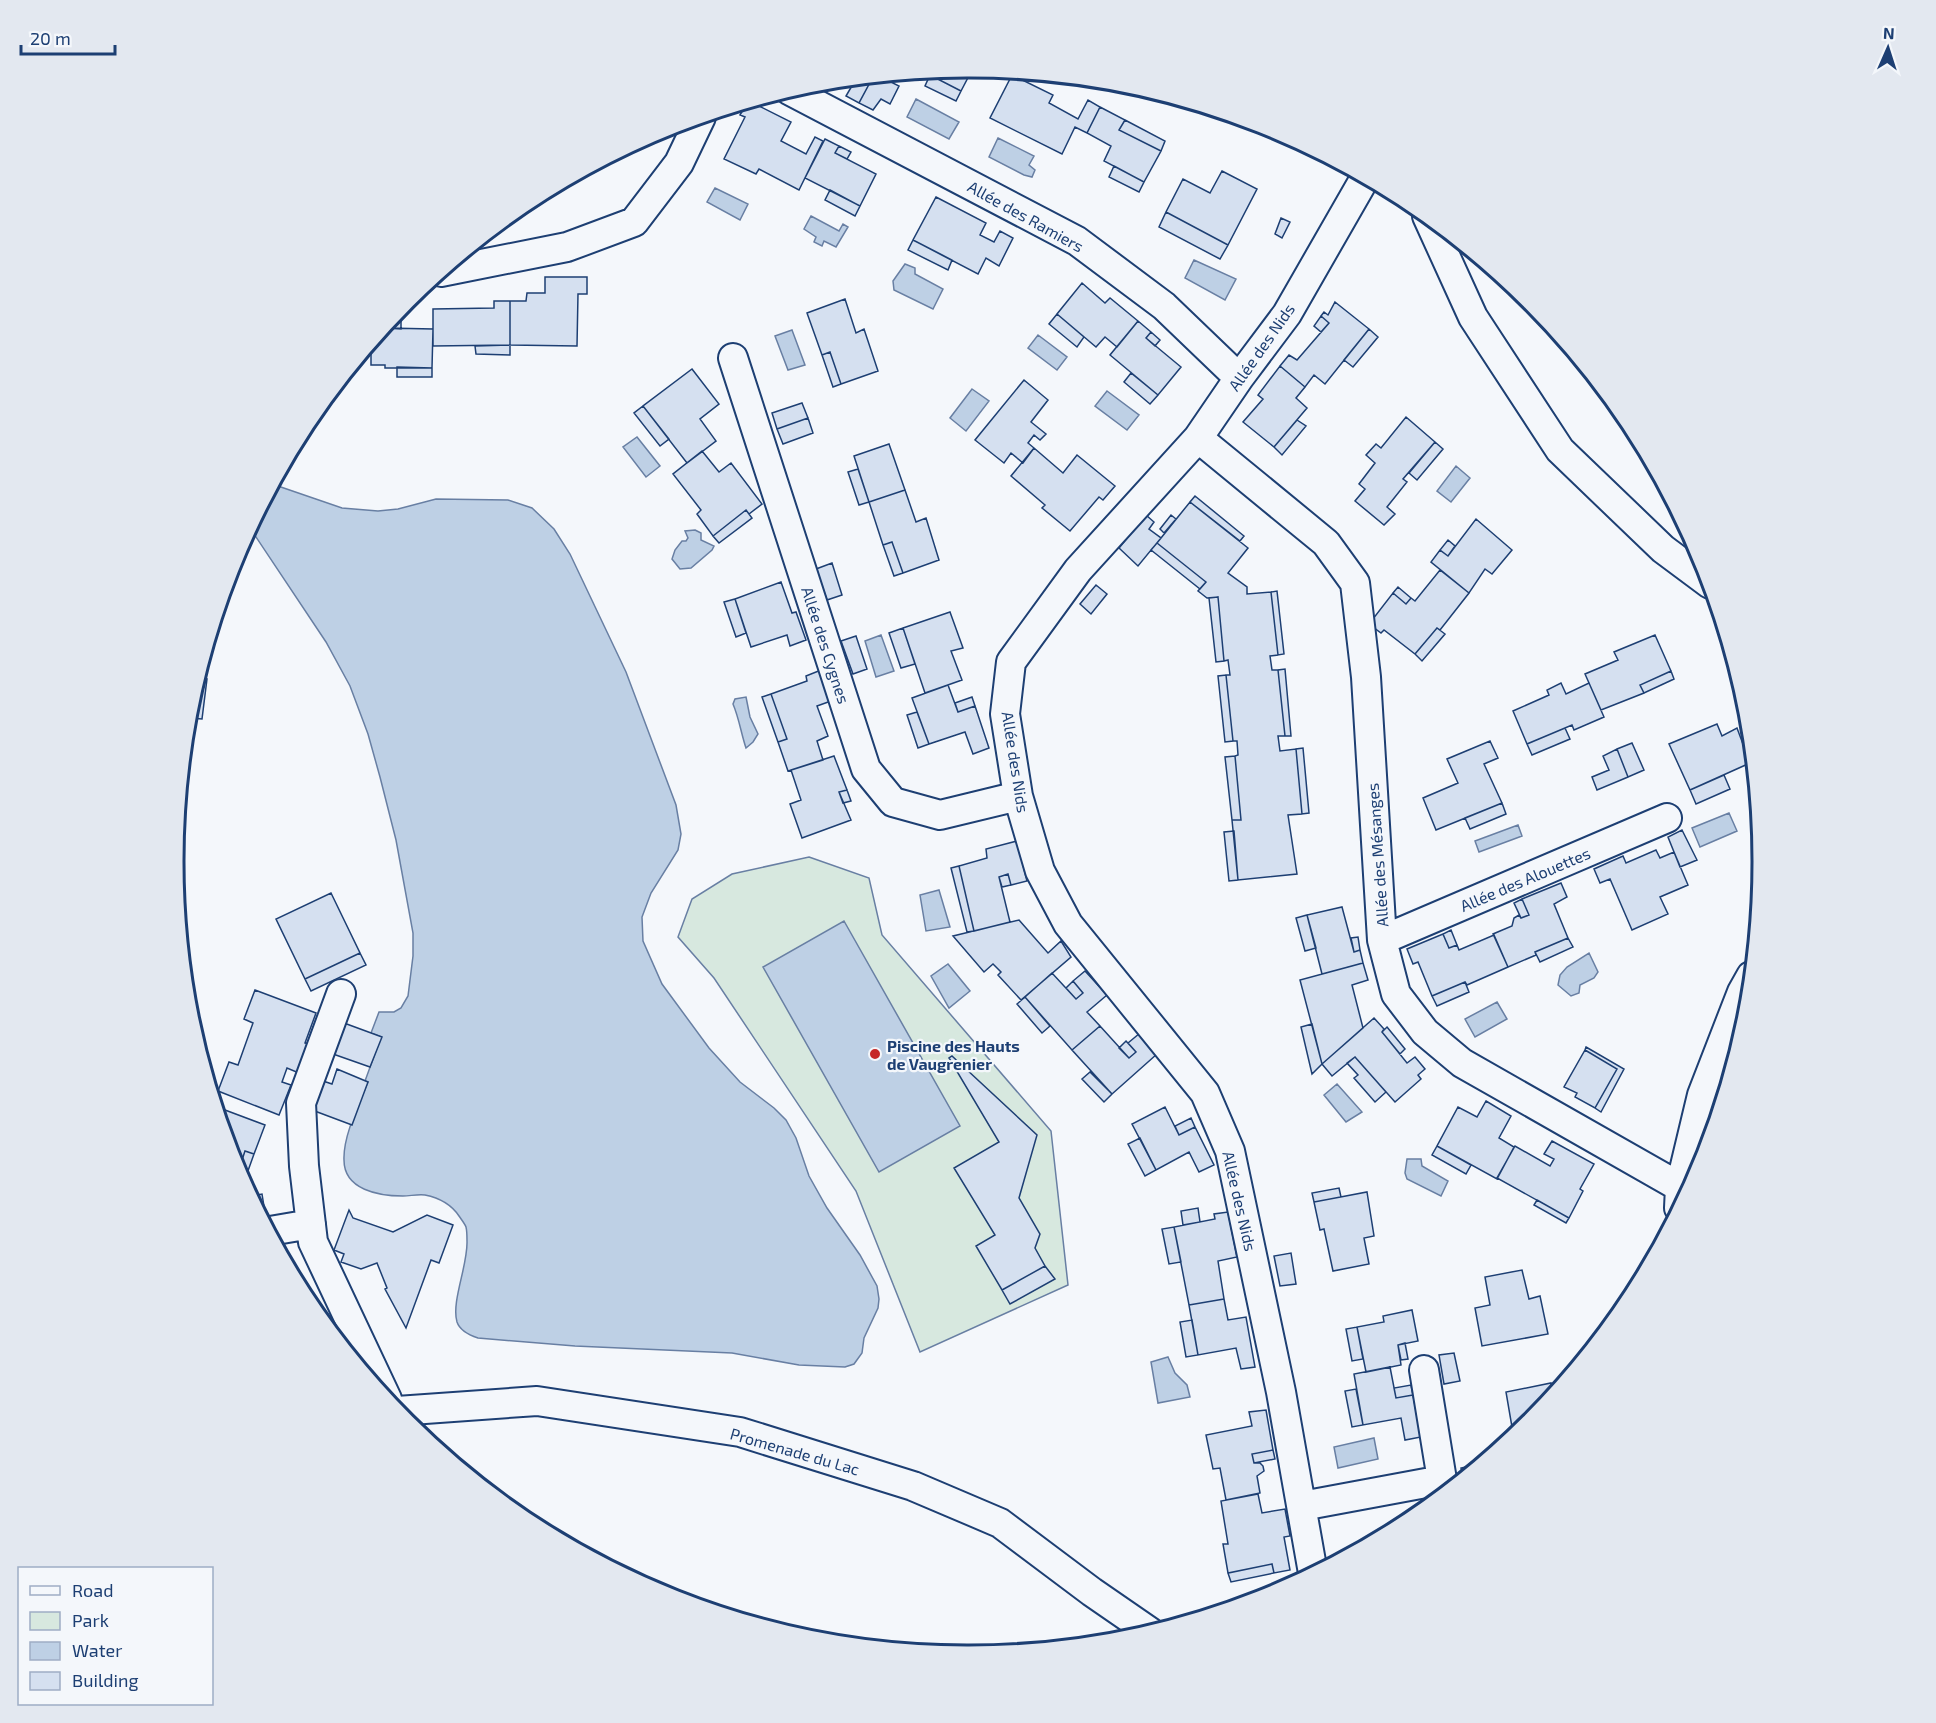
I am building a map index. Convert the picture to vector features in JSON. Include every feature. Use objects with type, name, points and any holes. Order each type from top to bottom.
[{"type":"street","name":"Allée des Ramiers","points":[[801,96],[1077,241],[1164,306],[1239,378]]},
{"type":"street","points":[[454,270],[567,248],[634,222],[680,163],[695,128]]},
{"type":"street","name":"Allée des Nids","points":[[1312,1565],[1281,1392],[1230,1151],[1205,1093],[1068,924],[1040,871],[1018,796],[1005,714],[1011,662],[1078,570],[1197,438],[1287,314],[1362,184]]},
{"type":"street","points":[[1435,233],[1473,317],[1560,450],[1663,549],[1696,574]]},
{"type":"street","name":"Allée des Cygnes","points":[[733,358],[866,769],[893,802],[940,815],[1018,796]]},
{"type":"street","name":"Allée des Mésanges","points":[[1197,438],[1326,543],[1356,583],[1366,677],[1382,940],[1396,994],[1425,1032],[1462,1063],[1676,1196]]},
{"type":"street","name":"Allée des Alouettes","points":[[1382,940],[1667,818]]},
{"type":"street","points":[[341,994],[301,1103],[304,1166],[313,1242],[375,1373]]},
{"type":"street","points":[[1683,1182],[1702,1095],[1738,1002]]},
{"type":"street","points":[[277,1231],[311,1224]]},
{"type":"street","points":[[1302,1506],[1442,1480],[1424,1370]]},
{"type":"street","name":"Promenade du Lac","points":[[409,1410],[537,1401],[740,1432],[913,1486],[1000,1523],[1140,1625]]},
{"type":"green space","name":"Piscine des Hauts de Vaugrenier","points":[[809,857],[869,878],[882,935],[1051,1131],[1068,1285],[920,1352],[856,1191],[714,978],[678,937],[692,899],[732,874]]},
{"type":"water","points":[[916,99],[959,122],[949,139],[907,117]]},
{"type":"water","points":[[998,138],[1034,156],[1029,165],[1035,170],[1032,177],[989,157]]},
{"type":"water","points":[[715,188],[748,204],[740,220],[707,202]]},
{"type":"water","points":[[811,216],[839,231],[843,224],[848,227],[836,247],[824,241],[822,246],[814,242],[816,237],[804,229]]},
{"type":"water","points":[[1194,260],[1236,279],[1225,300],[1185,278]]},
{"type":"water","points":[[905,264],[915,268],[915,274],[943,289],[933,309],[894,290],[893,281]]},
{"type":"water","points":[[792,330],[805,365],[788,370],[775,336]]},
{"type":"water","points":[[1038,335],[1067,357],[1057,370],[1028,348]]},
{"type":"water","points":[[972,389],[989,401],[966,431],[950,418]]},
{"type":"water","points":[[1107,391],[1139,415],[1127,430],[1095,406]]},
{"type":"water","points":[[637,437],[660,466],[646,477],[623,447]]},
{"type":"water","points":[[1456,466],[1470,478],[1451,502],[1437,491]]},
{"type":"water","points":[[280,487],[342,508],[378,511],[398,509],[436,499],[508,500],[532,508],[554,529],[570,554],[626,672],[676,805],[681,834],[678,850],[651,893],[642,917],[643,941],[662,984],[709,1048],[740,1082],[786,1120],[796,1138],[809,1176],[827,1208],[860,1255],[877,1286],[878,1308],[864,1338],[862,1353],[854,1364],[845,1367],[799,1365],[732,1353],[575,1346],[475,1337],[460,1328],[457,1322],[456,1304],[467,1241],[466,1227],[456,1212],[445,1202],[436,1198],[422,1195],[394,1196],[374,1193],[356,1185],[350,1178],[344,1160],[346,1141],[368,1082],[365,1081],[381,1037],[371,1033],[379,1012],[394,1012],[401,1008],[408,996],[413,956],[413,933],[396,840],[368,734],[350,686],[326,642],[256,536]]},
{"type":"water","points":[[695,530],[701,533],[701,540],[714,546],[691,568],[680,569],[672,559],[675,550],[682,541],[688,538],[685,531]]},
{"type":"water","points":[[881,635],[894,671],[876,677],[865,641]]},
{"type":"water","points":[[746,697],[750,717],[758,734],[746,748],[733,704],[735,699]]},
{"type":"water","points":[[1729,813],[1737,831],[1700,847],[1692,828]]},
{"type":"water","points":[[1518,825],[1522,836],[1479,852],[1475,841]]},
{"type":"water","points":[[939,890],[950,927],[926,931],[920,895]]},
{"type":"water","points":[[844,921],[960,1126],[879,1172],[763,967]]},
{"type":"water","points":[[1589,953],[1598,972],[1594,978],[1580,985],[1579,993],[1571,996],[1558,985],[1560,975],[1567,967]]},
{"type":"water","points":[[948,964],[970,991],[949,1008],[931,976]]},
{"type":"water","points":[[1497,1002],[1507,1019],[1475,1037],[1465,1019]]},
{"type":"water","points":[[1337,1084],[1362,1112],[1346,1122],[1324,1095]]},
{"type":"water","points":[[1407,1159],[1421,1159],[1422,1166],[1448,1181],[1441,1196],[1407,1179],[1405,1173]]},
{"type":"water","points":[[1168,1357],[1175,1373],[1187,1385],[1190,1397],[1158,1403],[1151,1362]]},
{"type":"water","points":[[1374,1438],[1378,1459],[1338,1468],[1334,1447]]},
{"type":"building","points":[[968,78],[961,91],[938,79]]},
{"type":"building","points":[[938,79],[961,91],[956,101],[925,86],[928,80]]},
{"type":"building","points":[[1010,80],[1023,80],[1053,95],[1049,103],[1078,119],[1088,100],[1100,107],[1087,133],[1075,127],[1062,154],[990,118]]},
{"type":"building","points":[[892,82],[899,86],[890,104],[881,99],[873,110],[859,103],[869,85]]},
{"type":"building","points":[[869,85],[859,103],[846,96],[851,87]]},
{"type":"building","points":[[760,107],[791,122],[781,141],[806,154],[815,137],[823,141],[799,190],[759,169],[756,174],[724,159],[745,117],[740,115],[742,112]]},
{"type":"building","points":[[1100,107],[1125,120],[1119,130],[1161,151],[1144,182],[1104,161],[1111,146],[1087,133]]},
{"type":"building","points":[[1125,120],[1165,141],[1161,151],[1119,130]]},
{"type":"building","points":[[825,139],[839,146],[835,153],[876,174],[860,206],[805,178]]},
{"type":"building","points":[[839,146],[851,152],[847,159],[835,153]]},
{"type":"building","points":[[1114,166],[1144,182],[1139,192],[1109,177]]},
{"type":"building","points":[[1222,171],[1257,189],[1228,245],[1166,212],[1183,179],[1210,193]]},
{"type":"building","points":[[830,190],[860,206],[855,216],[825,200]]},
{"type":"building","points":[[936,197],[986,223],[980,235],[994,242],[1000,231],[1013,238],[999,266],[986,258],[978,274],[913,240]]},
{"type":"building","points":[[1166,212],[1228,245],[1220,259],[1159,227]]},
{"type":"building","points":[[1281,218],[1290,222],[1282,238],[1275,234]]},
{"type":"building","points":[[913,240],[952,260],[948,270],[908,250]]},
{"type":"building","points":[[545,277],[587,277],[587,294],[578,294],[577,346],[510,345],[510,301],[526,301],[527,293],[545,293]]},
{"type":"building","points":[[1082,283],[1105,303],[1110,298],[1138,321],[1117,347],[1105,337],[1096,347],[1057,314]]},
{"type":"building","points":[[845,299],[856,333],[864,329],[878,371],[841,384],[830,352],[822,355],[807,313]]},
{"type":"building","points":[[494,301],[510,301],[510,345],[433,346],[433,309],[494,308]]},
{"type":"building","points":[[1335,302],[1369,329],[1325,384],[1314,375],[1305,387],[1280,366],[1289,355],[1297,360],[1329,323],[1321,316],[1324,312],[1328,315]]},
{"type":"building","points":[[1057,314],[1084,337],[1077,347],[1049,324]]},
{"type":"building","points":[[1321,316],[1329,323],[1321,332],[1314,326]]},
{"type":"building","points":[[401,321],[401,329],[394,329]]},
{"type":"building","points":[[1138,321],[1151,332],[1146,338],[1181,367],[1158,395],[1110,355]]},
{"type":"building","points":[[394,328],[433,329],[432,368],[385,368],[385,365],[371,365],[371,355]]},
{"type":"building","points":[[1369,329],[1378,337],[1353,367],[1344,360]]},
{"type":"building","points":[[1151,332],[1160,340],[1155,346],[1146,338]]},
{"type":"building","points":[[510,345],[510,355],[476,354],[475,346]]},
{"type":"building","points":[[830,352],[841,384],[833,387],[822,355]]},
{"type":"building","points":[[1280,366],[1305,387],[1296,398],[1307,408],[1274,447],[1243,422],[1263,399],[1258,395]]},
{"type":"building","points":[[397,367],[432,368],[432,377],[397,377]]},
{"type":"building","points":[[692,369],[719,404],[700,419],[716,441],[687,463],[643,406]]},
{"type":"building","points":[[1131,373],[1158,395],[1150,404],[1124,382]]},
{"type":"building","points":[[1024,380],[1048,400],[1031,422],[1046,434],[1040,440],[1034,435],[1028,443],[1034,448],[1023,463],[1011,453],[1004,463],[975,440]]},
{"type":"building","points":[[802,403],[808,418],[777,429],[772,413]]},
{"type":"building","points":[[643,406],[669,439],[660,446],[634,413]]},
{"type":"building","points":[[1406,417],[1435,442],[1403,479],[1407,482],[1387,507],[1395,514],[1384,525],[1355,501],[1365,489],[1359,484],[1375,463],[1366,455],[1376,444],[1381,448]]},
{"type":"building","points":[[808,418],[813,433],[783,444],[777,429]]},
{"type":"building","points":[[1297,420],[1306,426],[1282,455],[1274,447]]},
{"type":"building","points":[[1435,442],[1443,449],[1417,480],[1409,473]]},
{"type":"building","points":[[889,444],[905,490],[869,502],[854,456]]},
{"type":"building","points":[[1034,448],[1063,473],[1077,455],[1115,486],[1103,500],[1099,497],[1070,531],[1042,508],[1045,505],[1011,476]]},
{"type":"building","points":[[702,451],[719,472],[731,463],[762,504],[749,514],[746,510],[713,536],[697,514],[701,510],[673,474]]},
{"type":"building","points":[[858,469],[869,502],[859,505],[848,472]]},
{"type":"building","points":[[905,490],[916,522],[926,518],[939,560],[903,573],[892,542],[883,545],[869,502]]},
{"type":"building","points":[[1195,496],[1244,536],[1240,541],[1190,502]]},
{"type":"building","points":[[1190,502],[1248,548],[1228,573],[1247,587],[1247,594],[1271,592],[1278,655],[1270,656],[1272,670],[1278,670],[1285,736],[1278,736],[1280,751],[1296,749],[1302,814],[1288,815],[1297,874],[1238,880],[1232,820],[1241,820],[1235,756],[1238,755],[1237,741],[1233,741],[1226,675],[1230,675],[1228,660],[1224,661],[1218,597],[1207,598],[1198,591],[1206,582],[1157,543]]},
{"type":"building","points":[[746,510],[752,518],[719,543],[713,536]]},
{"type":"building","points":[[1146,515],[1154,522],[1149,529],[1161,538],[1138,566],[1119,548]]},
{"type":"building","points":[[1171,515],[1176,519],[1164,533],[1160,529]]},
{"type":"building","points":[[1476,519],[1512,550],[1492,574],[1485,569],[1469,593],[1431,562],[1440,550],[1448,556]]},
{"type":"building","points":[[1448,540],[1455,546],[1448,556],[1440,550]]},
{"type":"building","points":[[892,542],[903,573],[894,576],[883,545]]},
{"type":"building","points":[[1157,543],[1206,582],[1200,589],[1151,550]]},
{"type":"building","points":[[832,563],[842,595],[827,600],[816,569]]},
{"type":"building","points":[[1440,570],[1469,593],[1440,630],[1437,628],[1415,654],[1384,630],[1381,633],[1369,624],[1393,593],[1406,604],[1411,598],[1415,601]]},
{"type":"building","points":[[781,582],[792,613],[796,612],[806,640],[790,646],[787,635],[751,647],[735,599]]},
{"type":"building","points":[[1096,585],[1107,594],[1091,614],[1080,604]]},
{"type":"building","points":[[1398,587],[1411,598],[1406,604],[1393,593]]},
{"type":"building","points":[[1277,591],[1284,654],[1278,655],[1271,592]]},
{"type":"building","points":[[1218,597],[1224,661],[1216,662],[1209,598]]},
{"type":"building","points":[[735,599],[746,633],[736,637],[724,602]]},
{"type":"building","points":[[950,612],[963,648],[951,651],[962,680],[925,693],[903,628]]},
{"type":"building","points":[[903,628],[915,664],[901,668],[889,633]]},
{"type":"building","points":[[1437,628],[1445,634],[1422,661],[1415,654]]},
{"type":"building","points":[[1655,635],[1671,671],[1640,685],[1644,693],[1601,710],[1585,674],[1618,660],[1614,652]]},
{"type":"building","points":[[856,636],[867,669],[853,674],[841,641]]},
{"type":"building","points":[[1285,669],[1291,736],[1285,736],[1278,670]]},
{"type":"building","points":[[821,670],[831,701],[817,706],[828,736],[817,741],[823,760],[788,771],[778,742],[787,739],[771,694],[807,681],[806,676]]},
{"type":"building","points":[[1671,671],[1674,679],[1644,693],[1640,685]]},
{"type":"building","points":[[1226,675],[1233,741],[1225,742],[1218,676]]},
{"type":"building","points":[[207,679],[202,719],[198,719]]},
{"type":"building","points":[[1561,683],[1566,694],[1589,683],[1604,717],[1574,730],[1572,725],[1527,744],[1513,711],[1549,695],[1547,690]]},
{"type":"building","points":[[948,685],[958,712],[975,706],[989,748],[973,754],[965,732],[929,744],[912,698]]},
{"type":"building","points":[[771,694],[787,739],[778,742],[762,697]]},
{"type":"building","points":[[972,697],[975,706],[958,712],[955,703]]},
{"type":"building","points":[[917,712],[929,744],[918,748],[907,715]]},
{"type":"building","points":[[1717,724],[1722,736],[1737,728],[1746,765],[1690,790],[1669,744]]},
{"type":"building","points":[[1565,728],[1570,739],[1532,755],[1527,744]]},
{"type":"building","points":[[1490,741],[1498,758],[1484,764],[1502,803],[1436,830],[1423,798],[1458,783],[1447,759]]},
{"type":"building","points":[[1632,743],[1644,770],[1628,777],[1617,749]]},
{"type":"building","points":[[1303,748],[1309,813],[1302,814],[1296,749]]},
{"type":"building","points":[[1617,749],[1628,777],[1597,790],[1592,777],[1609,770],[1603,756]]},
{"type":"building","points":[[834,756],[847,790],[839,792],[851,820],[802,838],[790,804],[801,800],[791,770]]},
{"type":"building","points":[[1235,756],[1241,820],[1232,820],[1225,757]]},
{"type":"building","points":[[1724,775],[1730,789],[1696,804],[1690,790]]},
{"type":"building","points":[[847,790],[851,801],[843,803],[839,792]]},
{"type":"building","points":[[1502,803],[1506,814],[1470,829],[1465,818]]},
{"type":"building","points":[[1682,830],[1697,860],[1680,867],[1668,837]]},
{"type":"building","points":[[1234,831],[1238,880],[1229,881],[1224,832]]},
{"type":"building","points":[[1017,841],[1027,881],[1011,885],[1008,874],[999,877],[1010,922],[974,931],[959,866],[987,858],[986,849]]},
{"type":"building","points":[[1656,850],[1660,858],[1674,852],[1688,885],[1660,897],[1668,914],[1632,930],[1610,879],[1600,883],[1594,869],[1623,856],[1626,863]]},
{"type":"building","points":[[959,866],[974,931],[967,932],[951,868]]},
{"type":"building","points":[[1008,874],[1011,885],[1002,887],[999,877]]},
{"type":"building","points":[[1561,883],[1567,897],[1554,904],[1568,938],[1508,967],[1493,934],[1512,926],[1514,918],[1519,915],[1521,918],[1529,915],[1522,899]]},
{"type":"building","points":[[331,893],[360,953],[305,979],[276,919]]},
{"type":"building","points":[[1522,899],[1529,915],[1521,918],[1514,903]]},
{"type":"building","points":[[1342,907],[1354,952],[1360,950],[1363,963],[1322,974],[1307,915]]},
{"type":"building","points":[[1307,915],[1316,948],[1305,951],[1296,918]]},
{"type":"building","points":[[1019,920],[1048,953],[1061,941],[1071,957],[1021,1000],[998,975],[1001,972],[993,964],[984,972],[953,936]]},
{"type":"building","points":[[1451,930],[1457,945],[1449,948],[1443,934]]},
{"type":"building","points":[[1443,934],[1449,948],[1457,945],[1459,950],[1494,935],[1508,967],[1467,985],[1465,982],[1432,996],[1418,962],[1413,964],[1407,949]]},
{"type":"building","points":[[1358,937],[1360,950],[1354,952],[1351,938]]},
{"type":"building","points":[[1568,938],[1573,947],[1540,962],[1535,952]]},
{"type":"building","points":[[360,953],[366,965],[311,991],[305,979]]},
{"type":"building","points":[[1363,963],[1368,980],[1352,985],[1363,1028],[1322,1064],[1300,980]]},
{"type":"building","points":[[1085,971],[1107,995],[1087,1012],[1100,1026],[1072,1050],[1025,997],[1052,973],[1076,999],[1083,993],[1073,981]]},
{"type":"building","points":[[1073,981],[1083,993],[1076,999],[1066,988]]},
{"type":"building","points":[[1465,982],[1469,992],[1437,1006],[1432,996]]},
{"type":"building","points":[[255,990],[316,1013],[305,1043],[316,1046],[306,1076],[287,1068],[282,1082],[291,1085],[279,1115],[219,1092],[229,1062],[238,1065],[253,1023],[244,1019]]},
{"type":"building","points":[[1025,997],[1050,1026],[1042,1033],[1017,1004]]},
{"type":"building","points":[[1374,1018],[1384,1029],[1382,1032],[1407,1063],[1415,1057],[1425,1069],[1418,1075],[1421,1079],[1395,1102],[1355,1057],[1332,1076],[1322,1064]]},
{"type":"building","points":[[344,1023],[382,1037],[370,1067],[333,1054]]},
{"type":"building","points":[[1312,1024],[1322,1064],[1312,1074],[1301,1027]]},
{"type":"building","points":[[1100,1026],[1129,1058],[1136,1052],[1128,1043],[1140,1033],[1157,1054],[1112,1094],[1072,1050]]},
{"type":"building","points":[[1387,1027],[1405,1049],[1400,1054],[1382,1032]]},
{"type":"building","points":[[1126,1041],[1136,1052],[1129,1058],[1119,1048]]},
{"type":"building","points":[[1586,1047],[1624,1069],[1601,1112],[1595,1108],[1617,1069],[1585,1050]]},
{"type":"building","points":[[1585,1050],[1617,1069],[1595,1108],[1575,1097],[1577,1093],[1564,1087]]},
{"type":"building","points":[[952,1056],[1037,1135],[1019,1198],[1040,1234],[1035,1248],[1045,1266],[1002,1290],[976,1246],[995,1235],[954,1168],[999,1142],[949,1058]]},
{"type":"building","points":[[1355,1057],[1386,1092],[1375,1102],[1354,1078],[1358,1075],[1347,1063]]},
{"type":"building","points":[[337,1069],[368,1082],[352,1125],[312,1110],[323,1081],[332,1084]]},
{"type":"building","points":[[1090,1072],[1112,1094],[1104,1102],[1082,1079]]},
{"type":"building","points":[[1486,1101],[1511,1116],[1499,1138],[1514,1147],[1497,1179],[1437,1146],[1458,1107],[1477,1117]]},
{"type":"building","points":[[1165,1107],[1179,1135],[1195,1127],[1214,1165],[1199,1172],[1189,1152],[1156,1170],[1132,1124]]},
{"type":"building","points":[[225,1110],[265,1125],[254,1154],[245,1151],[243,1158]]},
{"type":"building","points":[[1191,1118],[1195,1127],[1179,1135],[1175,1126]]},
{"type":"building","points":[[1140,1138],[1156,1170],[1145,1176],[1128,1144]]},
{"type":"building","points":[[1552,1141],[1594,1164],[1580,1189],[1583,1191],[1569,1218],[1497,1178],[1515,1146],[1550,1166],[1554,1159],[1544,1154]]},
{"type":"building","points":[[1437,1146],[1471,1165],[1466,1174],[1432,1155]]},
{"type":"building","points":[[245,1151],[254,1154],[248,1170],[244,1161]]},
{"type":"building","points":[[1339,1188],[1341,1197],[1314,1202],[1312,1193]]},
{"type":"building","points":[[1367,1192],[1374,1236],[1364,1238],[1369,1264],[1333,1271],[1324,1229],[1320,1230],[1314,1202]]},
{"type":"building","points":[[1537,1200],[1569,1218],[1566,1223],[1534,1205]]},
{"type":"building","points":[[1198,1208],[1200,1222],[1183,1225],[1181,1211]]},
{"type":"building","points":[[349,1210],[353,1218],[393,1232],[427,1215],[453,1225],[439,1263],[431,1260],[406,1328],[385,1289],[387,1288],[377,1263],[361,1269],[341,1262],[344,1254],[334,1250]]},
{"type":"building","points":[[1228,1212],[1237,1257],[1218,1261],[1224,1299],[1189,1305],[1174,1227],[1215,1219],[1214,1214]]},
{"type":"building","points":[[1174,1227],[1181,1262],[1169,1264],[1162,1229]]},
{"type":"building","points":[[1291,1253],[1296,1284],[1280,1286],[1274,1256]]},
{"type":"building","points":[[1045,1266],[1055,1279],[1010,1304],[1002,1290]]},
{"type":"building","points":[[1522,1270],[1529,1299],[1540,1296],[1548,1334],[1482,1346],[1475,1308],[1490,1305],[1485,1277]]},
{"type":"building","points":[[1224,1299],[1228,1320],[1246,1317],[1255,1367],[1241,1369],[1236,1348],[1198,1355],[1189,1305]]},
{"type":"building","points":[[1412,1310],[1418,1341],[1398,1345],[1401,1365],[1366,1372],[1357,1327],[1384,1322],[1383,1316]]},
{"type":"building","points":[[1192,1320],[1198,1355],[1186,1357],[1180,1322]]},
{"type":"building","points":[[1357,1327],[1363,1359],[1352,1361],[1346,1329]]},
{"type":"building","points":[[1405,1343],[1408,1359],[1401,1360],[1398,1345]]},
{"type":"building","points":[[1454,1353],[1460,1381],[1444,1384],[1439,1355]]},
{"type":"building","points":[[1390,1367],[1396,1398],[1413,1395],[1421,1437],[1405,1440],[1401,1418],[1363,1425],[1354,1374]]},
{"type":"building","points":[[1551,1383],[1512,1426],[1506,1392]]},
{"type":"building","points":[[1411,1385],[1413,1395],[1396,1398],[1394,1388]]},
{"type":"building","points":[[1356,1389],[1363,1425],[1352,1427],[1345,1391]]},
{"type":"building","points":[[1266,1410],[1273,1450],[1252,1454],[1254,1463],[1260,1463],[1263,1466],[1264,1471],[1257,1476],[1260,1493],[1226,1500],[1220,1468],[1213,1469],[1206,1435],[1252,1426],[1249,1412]]},
{"type":"building","points":[[1273,1450],[1275,1459],[1254,1463],[1252,1454]]},
{"type":"building","points":[[1258,1494],[1262,1513],[1285,1509],[1290,1536],[1284,1537],[1290,1570],[1274,1573],[1272,1564],[1228,1573],[1223,1544],[1228,1544],[1221,1501]]},
{"type":"building","points":[[1272,1564],[1274,1573],[1231,1582],[1228,1573]]},
{"type":"place","name":"Piscine des Hauts de Vaugrenier","points":[[875,1054]]}]
